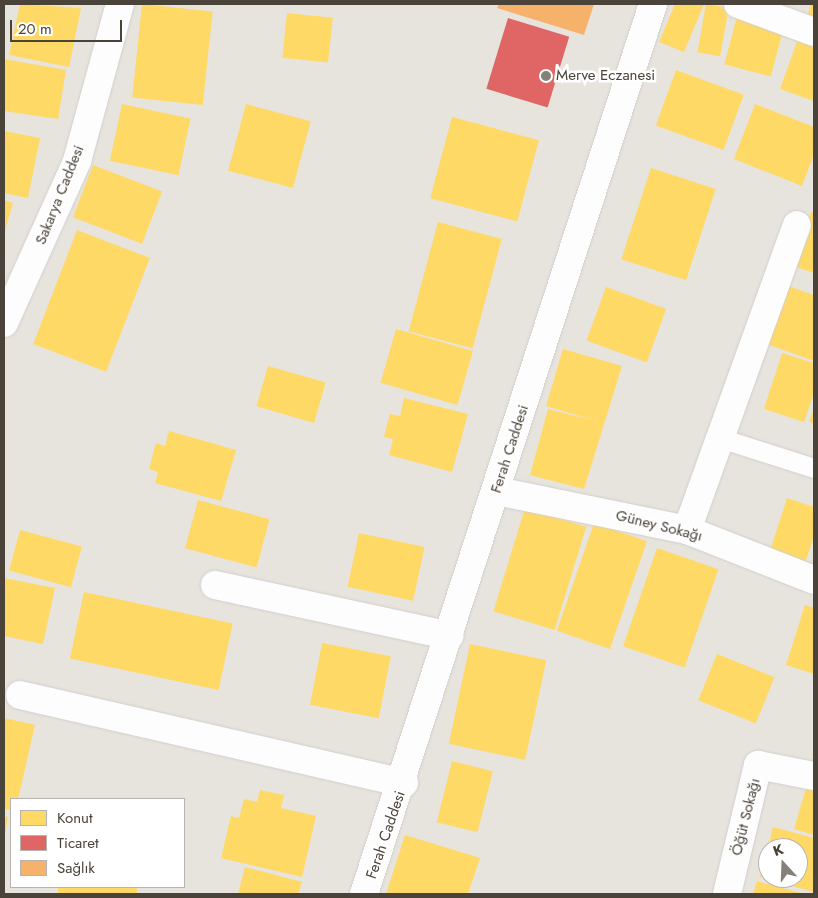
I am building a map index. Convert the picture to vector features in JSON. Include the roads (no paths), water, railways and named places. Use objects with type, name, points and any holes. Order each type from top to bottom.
[{"type":"street","name":"Sakarya Caddesi","points":[[4,323],[76,161],[120,4]]},
{"type":"street","name":"Ferah Caddesi","points":[[364,894],[404,783],[653,4]]},
{"type":"street","points":[[738,4],[814,32]]},
{"type":"street","points":[[687,530],[797,225]]},
{"type":"street","name":"Güney Sokağı","points":[[497,490],[687,530],[814,580]]},
{"type":"street","points":[[215,585],[450,636]]},
{"type":"street","points":[[20,695],[404,783]]},
{"type":"street","name":"Öğüt Sokağı","points":[[727,894],[758,765],[814,776]]},
{"type":"lane","points":[[720,438],[814,468]]},
{"type":"place","name":"Merve Eczanesi","points":[[546,76]]}]
